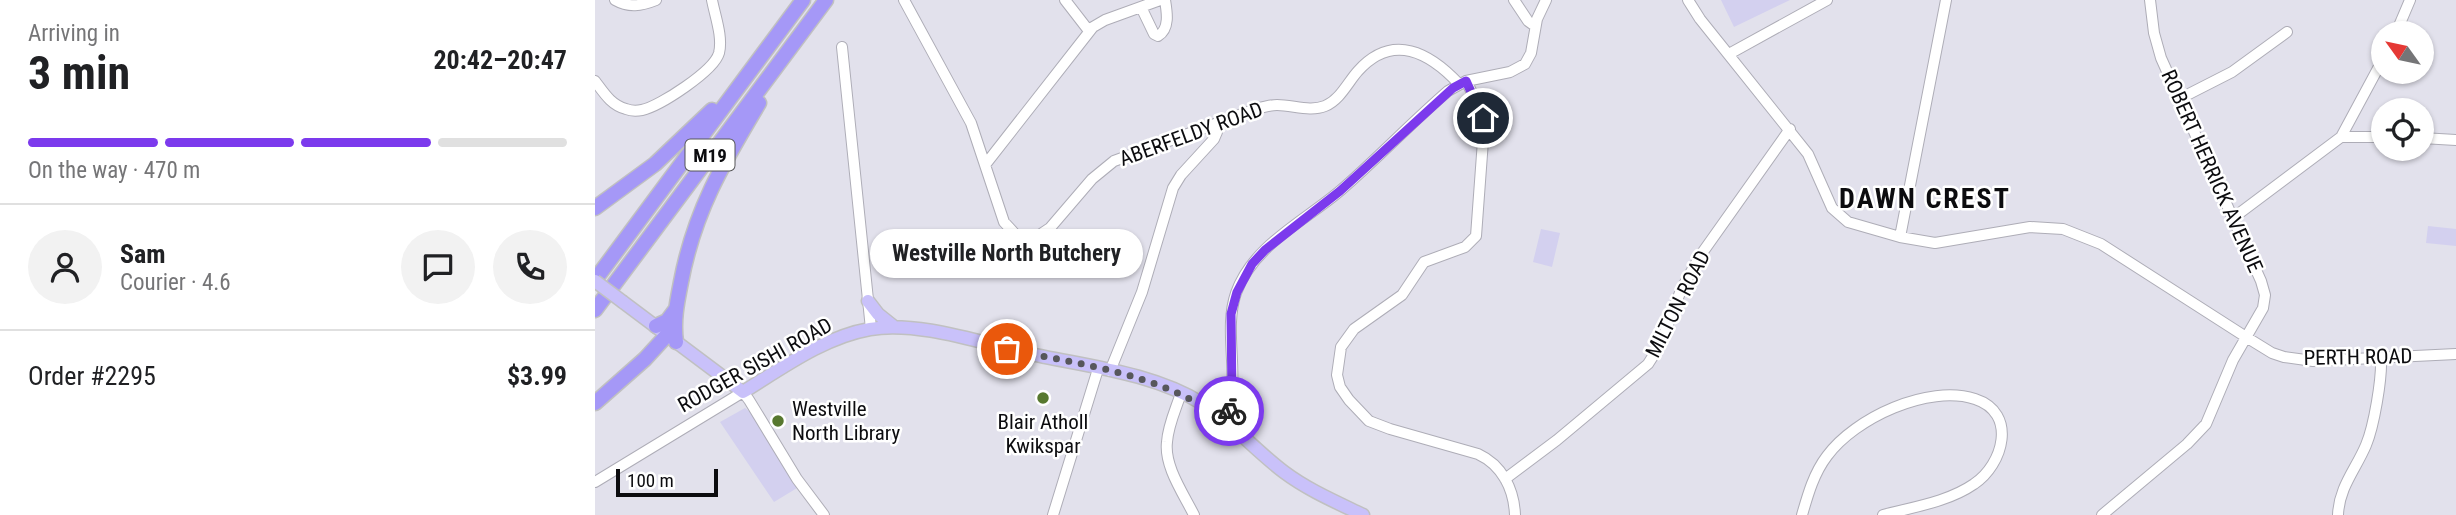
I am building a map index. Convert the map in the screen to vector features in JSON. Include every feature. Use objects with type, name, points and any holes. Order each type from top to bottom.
[{"type":"highway","points":[[595,208],[655,164],[707,117],[802,0]]},
{"type":"highway","name":"M19","points":[[595,280],[802,0]]},
{"type":"highway","name":"M19","points":[[595,310],[826,0]]},
{"type":"highway","points":[[595,403],[645,359],[666,334],[676,309],[687,251],[701,206],[803,30]]},
{"type":"highway","points":[[666,334],[667,321],[676,309]]},
{"type":"main road","points":[[595,280],[743,392]]},
{"type":"main road","points":[[868,301],[878,314],[893,326]]},
{"type":"main road","name":"RODGER SISHI ROAD","points":[[743,392],[814,350],[847,335],[893,326],[951,336],[1158,383],[1203,404],[1296,480],[1363,515]]},
{"type":"street","points":[[615,0],[634,6],[656,0]]},
{"type":"street","points":[[595,81],[616,106],[639,111],[661,102],[707,71],[717,58],[720,46],[712,0]]},
{"type":"street","name":"ABERFELDY ROAD","points":[[905,0],[971,122],[1001,216],[1016,235],[1030,239],[1050,228],[1092,179],[1114,161],[1267,106],[1314,109],[1324,107],[1336,98],[1366,63],[1380,54],[1408,50],[1431,58],[1463,83],[1481,110],[1484,127],[1476,236],[1465,247],[1424,262],[1402,295],[1350,333],[1341,347],[1337,375],[1340,387],[1349,400],[1369,421],[1478,454],[1496,465],[1514,500],[1515,515]]},
{"type":"street","points":[[1065,0],[1089,31]]},
{"type":"street","points":[[985,165],[1089,31],[1105,20],[1160,0]]},
{"type":"street","points":[[1141,7],[1154,34],[1158,36],[1164,32],[1166,24],[1165,0]]},
{"type":"street","points":[[1514,0],[1528,21],[1535,26]]},
{"type":"street","points":[[1224,420],[1232,396],[1233,302],[1239,285],[1252,264],[1265,250],[1340,191],[1442,96],[1463,83],[1510,72],[1525,64],[1531,53],[1535,26],[1546,0]]},
{"type":"street","name":"PERTH ROAD","points":[[1688,0],[1700,19],[1790,129],[1813,162],[1835,212],[1853,224],[1935,243],[2030,227],[2063,229],[2110,250],[2272,353],[2298,360],[2455,354]]},
{"type":"street","points":[[1728,54],[1827,0]]},
{"type":"street","points":[[1900,237],[1946,0]]},
{"type":"street","name":"ROBERT HERRICK AVENUE","points":[[2150,0],[2157,45],[2265,295],[2261,314],[2246,337]]},
{"type":"street","points":[[2401,21],[2410,0]]},
{"type":"street","points":[[2179,99],[2232,72],[2287,33]]},
{"type":"street","points":[[842,47],[871,329]]},
{"type":"street","points":[[2232,218],[2341,137],[2371,81]]},
{"type":"street","points":[[1052,515],[1104,370],[1142,292],[1173,188],[1181,175],[1215,139],[1216,125]]},
{"type":"street","name":"MILTON ROAD","points":[[1505,479],[1557,440],[1648,364],[1660,345],[1693,268],[1790,129]]},
{"type":"street","points":[[2341,137],[2371,137]]},
{"type":"street","points":[[2434,139],[2456,140]]},
{"type":"street","points":[[2102,515],[2200,430],[2210,416],[2233,360],[2246,337]]},
{"type":"street","points":[[2338,515],[2341,493],[2368,440],[2381,358]]},
{"type":"street","points":[[743,392],[797,479],[824,515]]},
{"type":"street","name":"RODGER SISHI ROAD","points":[[595,482],[743,392]]},
{"type":"street","points":[[1181,393],[1169,430],[1167,453],[1193,515]]},
{"type":"street","points":[[1802,515],[1815,477],[1827,456],[1847,435],[1869,420],[1914,402],[1943,396],[1975,399],[1991,408],[2000,420],[2002,444],[1995,463],[1980,480],[1952,496],[1883,515]]},
{"type":"shaded area","points":[[1721,0],[1790,0],[1734,27]]},
{"type":"shaded area","points":[[2428,226],[2456,229],[2456,246],[2426,243]]},
{"type":"shaded area","points":[[1541,229],[1560,233],[1552,267],[1533,262]]},
{"type":"shaded area","points":[[745,408],[762,421],[802,485],[774,502],[720,422]]},
{"type":"way so far","points":[[1007,349],[1158,383],[1203,404],[1224,420],[1229,411]]},
{"type":"place","name":"Westville North Butchery","points":[[1007,349]]},
{"type":"place","name":"Blair Atholl Kwikspar","points":[[1043,398]]},
{"type":"place","name":"Westville North Library","points":[[778,421]]},
{"type":"district","name":"DAWN CREST","points":[[1925,198]]},
{"type":"route","points":[[1229,411],[1232,396],[1231,314],[1237,292],[1252,264],[1273,243],[1340,191],[1448,91],[1466,81],[1483,118]]}]
